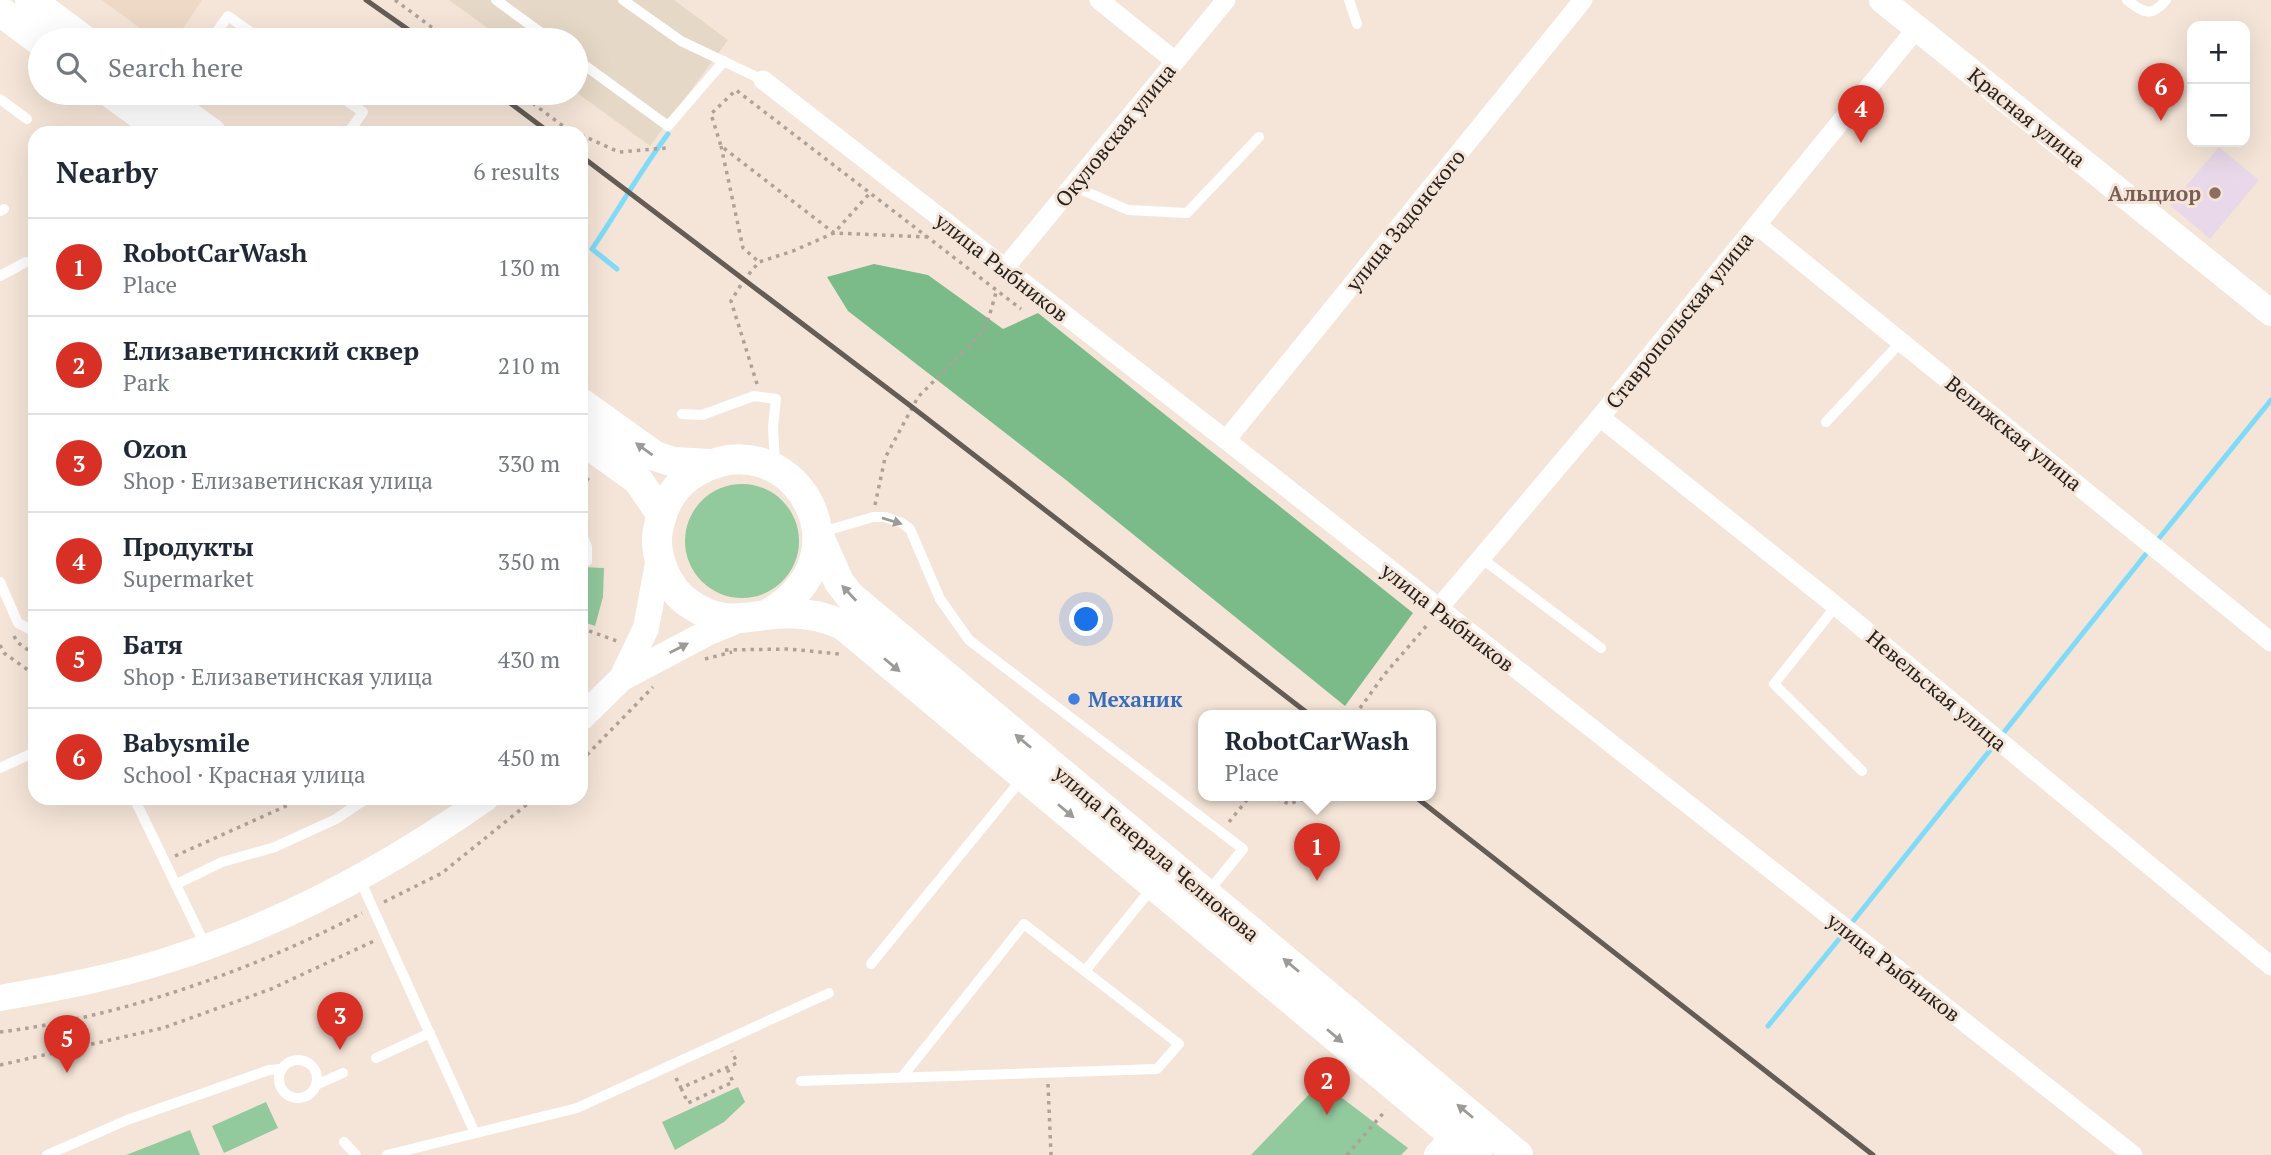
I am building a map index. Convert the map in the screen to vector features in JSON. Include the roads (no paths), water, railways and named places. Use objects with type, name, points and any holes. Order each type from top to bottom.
[{"type":"main road","points":[[30,0],[68,28]]},
{"type":"main road","name":"Красная улица","points":[[1882,0],[2271,313]]},
{"type":"main road","points":[[0,11],[28,32]]},
{"type":"main road","points":[[128,105],[156,126]]},
{"type":"main road","points":[[177,105],[202,126]]},
{"type":"main road","name":"улица Генерала Челнокова","points":[[588,408],[654,456],[674,462],[709,464],[753,461],[775,469],[793,482],[813,511],[818,533],[839,582],[850,596],[1518,1155]]},
{"type":"main road","points":[[588,444],[638,480],[661,514]]},
{"type":"main road","name":"улица Генерала Челнокова","points":[[709,464],[690,475],[673,491],[661,514],[657,536],[659,558],[669,583],[687,603],[711,616],[752,618],[814,615],[843,625],[1155,885],[1446,1145],[1477,1155]]},
{"type":"main road","name":"улица Генерала Челнокова","points":[[752,618],[785,605],[800,591],[814,564],[818,533]]},
{"type":"main road","points":[[622,678],[646,628],[659,558]]},
{"type":"main road","points":[[588,711],[622,678],[707,633],[752,618]]},
{"type":"main road","points":[[0,998],[112,975],[206,947],[271,923],[405,853],[476,805]]},
{"type":"street","points":[[1099,0],[1175,61]]},
{"type":"street","name":"Окуловская улица","points":[[1004,270],[1226,0]]},
{"type":"street","name":"улица Задонского","points":[[1226,440],[1583,0]]},
{"type":"street","name":"Ставропольская улица","points":[[1438,610],[1600,417],[1917,29]]},
{"type":"street","name":"улица Рыбников","points":[[763,80],[1226,440],[1438,610],[2133,1155]]},
{"type":"street","name":"Велижская улица","points":[[1757,225],[2271,642]]},
{"type":"street","name":"Невельская улица","points":[[1600,417],[1836,606],[2271,966]]},
{"type":"lane","points":[[496,0],[534,28]]},
{"type":"lane","points":[[623,0],[681,41],[763,80]]},
{"type":"lane","points":[[1349,0],[1357,24]]},
{"type":"lane","points":[[2127,0],[2139,10],[2149,13],[2159,9],[2166,0]]},
{"type":"lane","points":[[220,28],[228,16],[245,28]]},
{"type":"lane","points":[[588,67],[668,126],[724,61]]},
{"type":"lane","points":[[0,99],[27,119]]},
{"type":"lane","points":[[353,105],[363,112],[353,126]]},
{"type":"lane","points":[[1073,186],[1128,210],[1187,213],[1259,137]]},
{"type":"lane","points":[[0,276],[26,262]]},
{"type":"lane","points":[[1826,422],[1901,342]]},
{"type":"lane","points":[[682,414],[702,415],[754,396],[776,399],[773,427],[775,469]]},
{"type":"lane","points":[[818,533],[873,517],[885,517],[910,529],[940,599],[969,640],[1243,849],[1206,894]]},
{"type":"lane","points":[[1481,558],[1601,648]]},
{"type":"lane","points":[[0,582],[18,623],[28,628]]},
{"type":"lane","points":[[1836,606],[1774,684],[1862,771]]},
{"type":"lane","points":[[0,768],[28,755]]},
{"type":"lane","points":[[871,964],[1024,776]]},
{"type":"lane","points":[[137,805],[206,947]]},
{"type":"lane","points":[[177,884],[222,862],[275,847],[335,819],[356,805]]},
{"type":"lane","points":[[359,879],[474,1132]]},
{"type":"lane","points":[[1085,971],[1155,885]]},
{"type":"lane","points":[[801,1081],[1157,1069],[1179,1044],[1024,924],[902,1077]]},
{"type":"lane","points":[[387,1155],[577,1108],[829,993]]},
{"type":"lane","points":[[376,1058],[430,1033]]},
{"type":"lane","points":[[47,1155],[127,1120],[268,1070],[282,1069],[292,1061],[306,1062],[315,1070],[316,1085]]},
{"type":"lane","points":[[282,1069],[282,1088],[292,1097],[304,1097],[310,1094],[316,1085],[343,1073]]},
{"type":"lane","points":[[344,1142],[356,1155]]},
{"type":"waterway","points":[[617,269],[592,249],[668,134]]},
{"type":"waterway","points":[[2156,542],[2271,400]]},
{"type":"waterway","points":[[2001,736],[2150,549]]},
{"type":"waterway","points":[[1850,925],[1995,744]]},
{"type":"waterway","points":[[1768,1026],[1844,933]]},
{"type":"railway","points":[[366,0],[406,28]]},
{"type":"railway","points":[[513,105],[541,126]]},
{"type":"railway","points":[[588,161],[912,407],[1304,710]]},
{"type":"railway","points":[[1421,801],[1873,1155]]},
{"type":"place","name":"Babysmile","points":[[2161,121]]},
{"type":"place","name":"Продукты","points":[[1861,143]]},
{"type":"place","name":"Альциор","points":[[2215,193]]},
{"type":"place","name":"Механик","points":[[1074,699]]},
{"type":"place","name":"RobotCarWash","points":[[1317,881]]},
{"type":"place","name":"Ozon","points":[[340,1050]]},
{"type":"place","name":"Батя","points":[[67,1073]]},
{"type":"place","name":"Елизаветинский сквер","points":[[1327,1115]]}]
